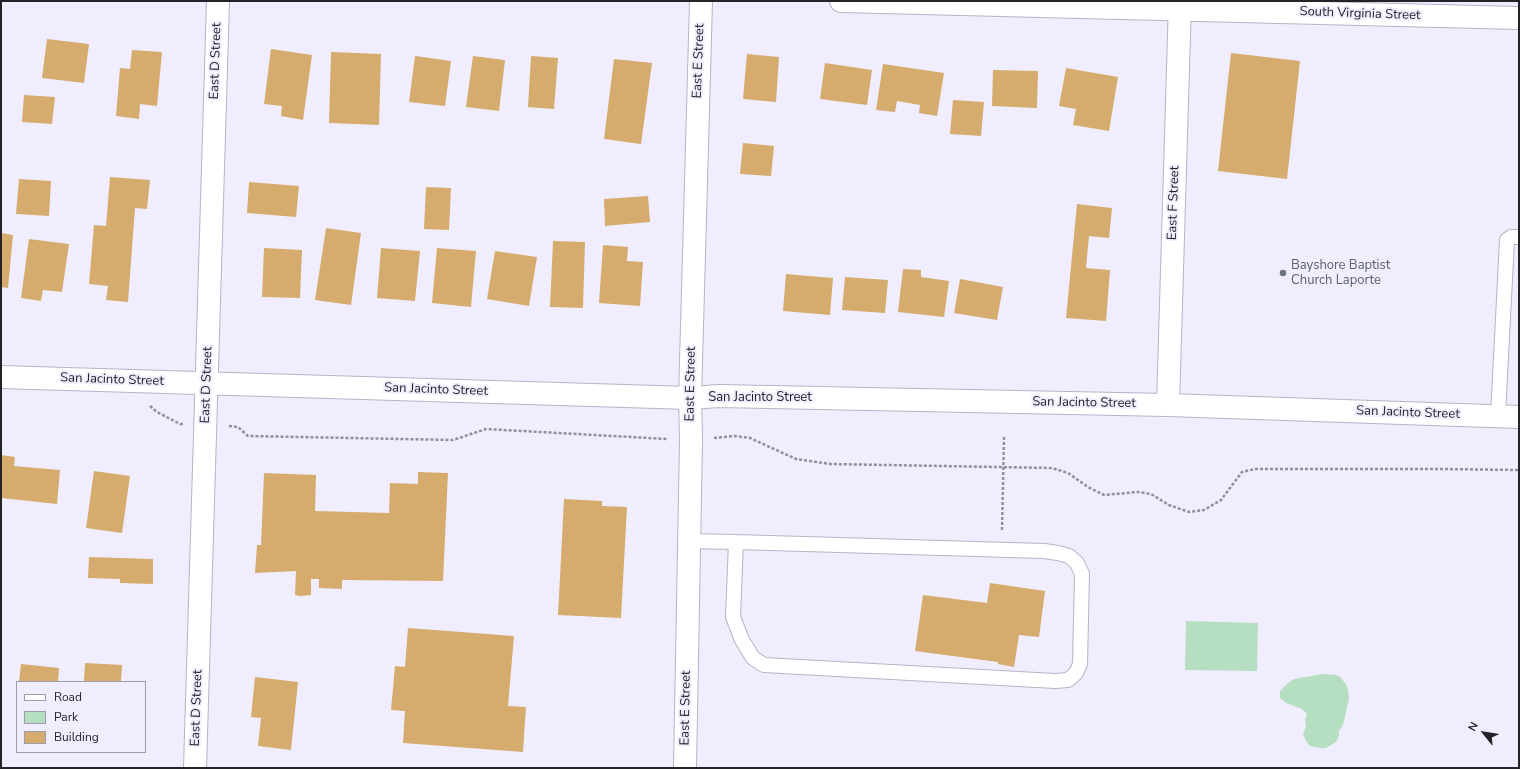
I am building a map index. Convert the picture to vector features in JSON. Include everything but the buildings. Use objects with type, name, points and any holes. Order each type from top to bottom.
[{"type":"street","name":"East D Street","points":[[195,768],[218,1]]},
{"type":"street","name":"East E Street","points":[[685,768],[691,440],[690,398],[701,1]]},
{"type":"street","name":"South Virginia Street","points":[[841,1],[1180,5],[1519,18]]},
{"type":"street","name":"East F Street","points":[[1168,405],[1180,5]]},
{"type":"street","name":"San Jacinto Street","points":[[1,377],[207,382],[690,398],[718,396],[1168,405],[1519,417]]},
{"type":"lane","points":[[1498,416],[1506,240],[1511,237],[1519,237]]},
{"type":"lane","points":[[689,541],[736,542],[1044,551],[1069,556],[1077,563],[1082,574],[1080,664],[1076,673],[1068,680],[1055,681],[764,665],[752,658],[742,640],[733,617],[736,542]]},
{"type":"path","points":[[147,404],[157,412],[180,424],[205,424],[238,427],[248,436],[453,440],[486,430],[691,440],[734,436],[750,438],[796,459],[824,464],[1052,468],[1068,473],[1088,487],[1104,495],[1138,492],[1151,494],[1169,505],[1188,512],[1204,510],[1221,500],[1242,472],[1255,469],[1519,470]]},
{"type":"path","points":[[1002,535],[1004,437]]},
{"type":"green space","points":[[1186,621],[1258,623],[1257,671],[1185,670]]},
{"type":"green space","points":[[1323,674],[1336,675],[1340,677],[1346,684],[1349,699],[1343,725],[1339,731],[1339,736],[1336,742],[1326,748],[1320,748],[1310,746],[1303,734],[1306,726],[1305,720],[1307,714],[1302,709],[1286,703],[1280,698],[1280,691],[1294,679]]},
{"type":"place","name":"Bayshore Baptist Church Laporte","points":[[1283,273]]}]
